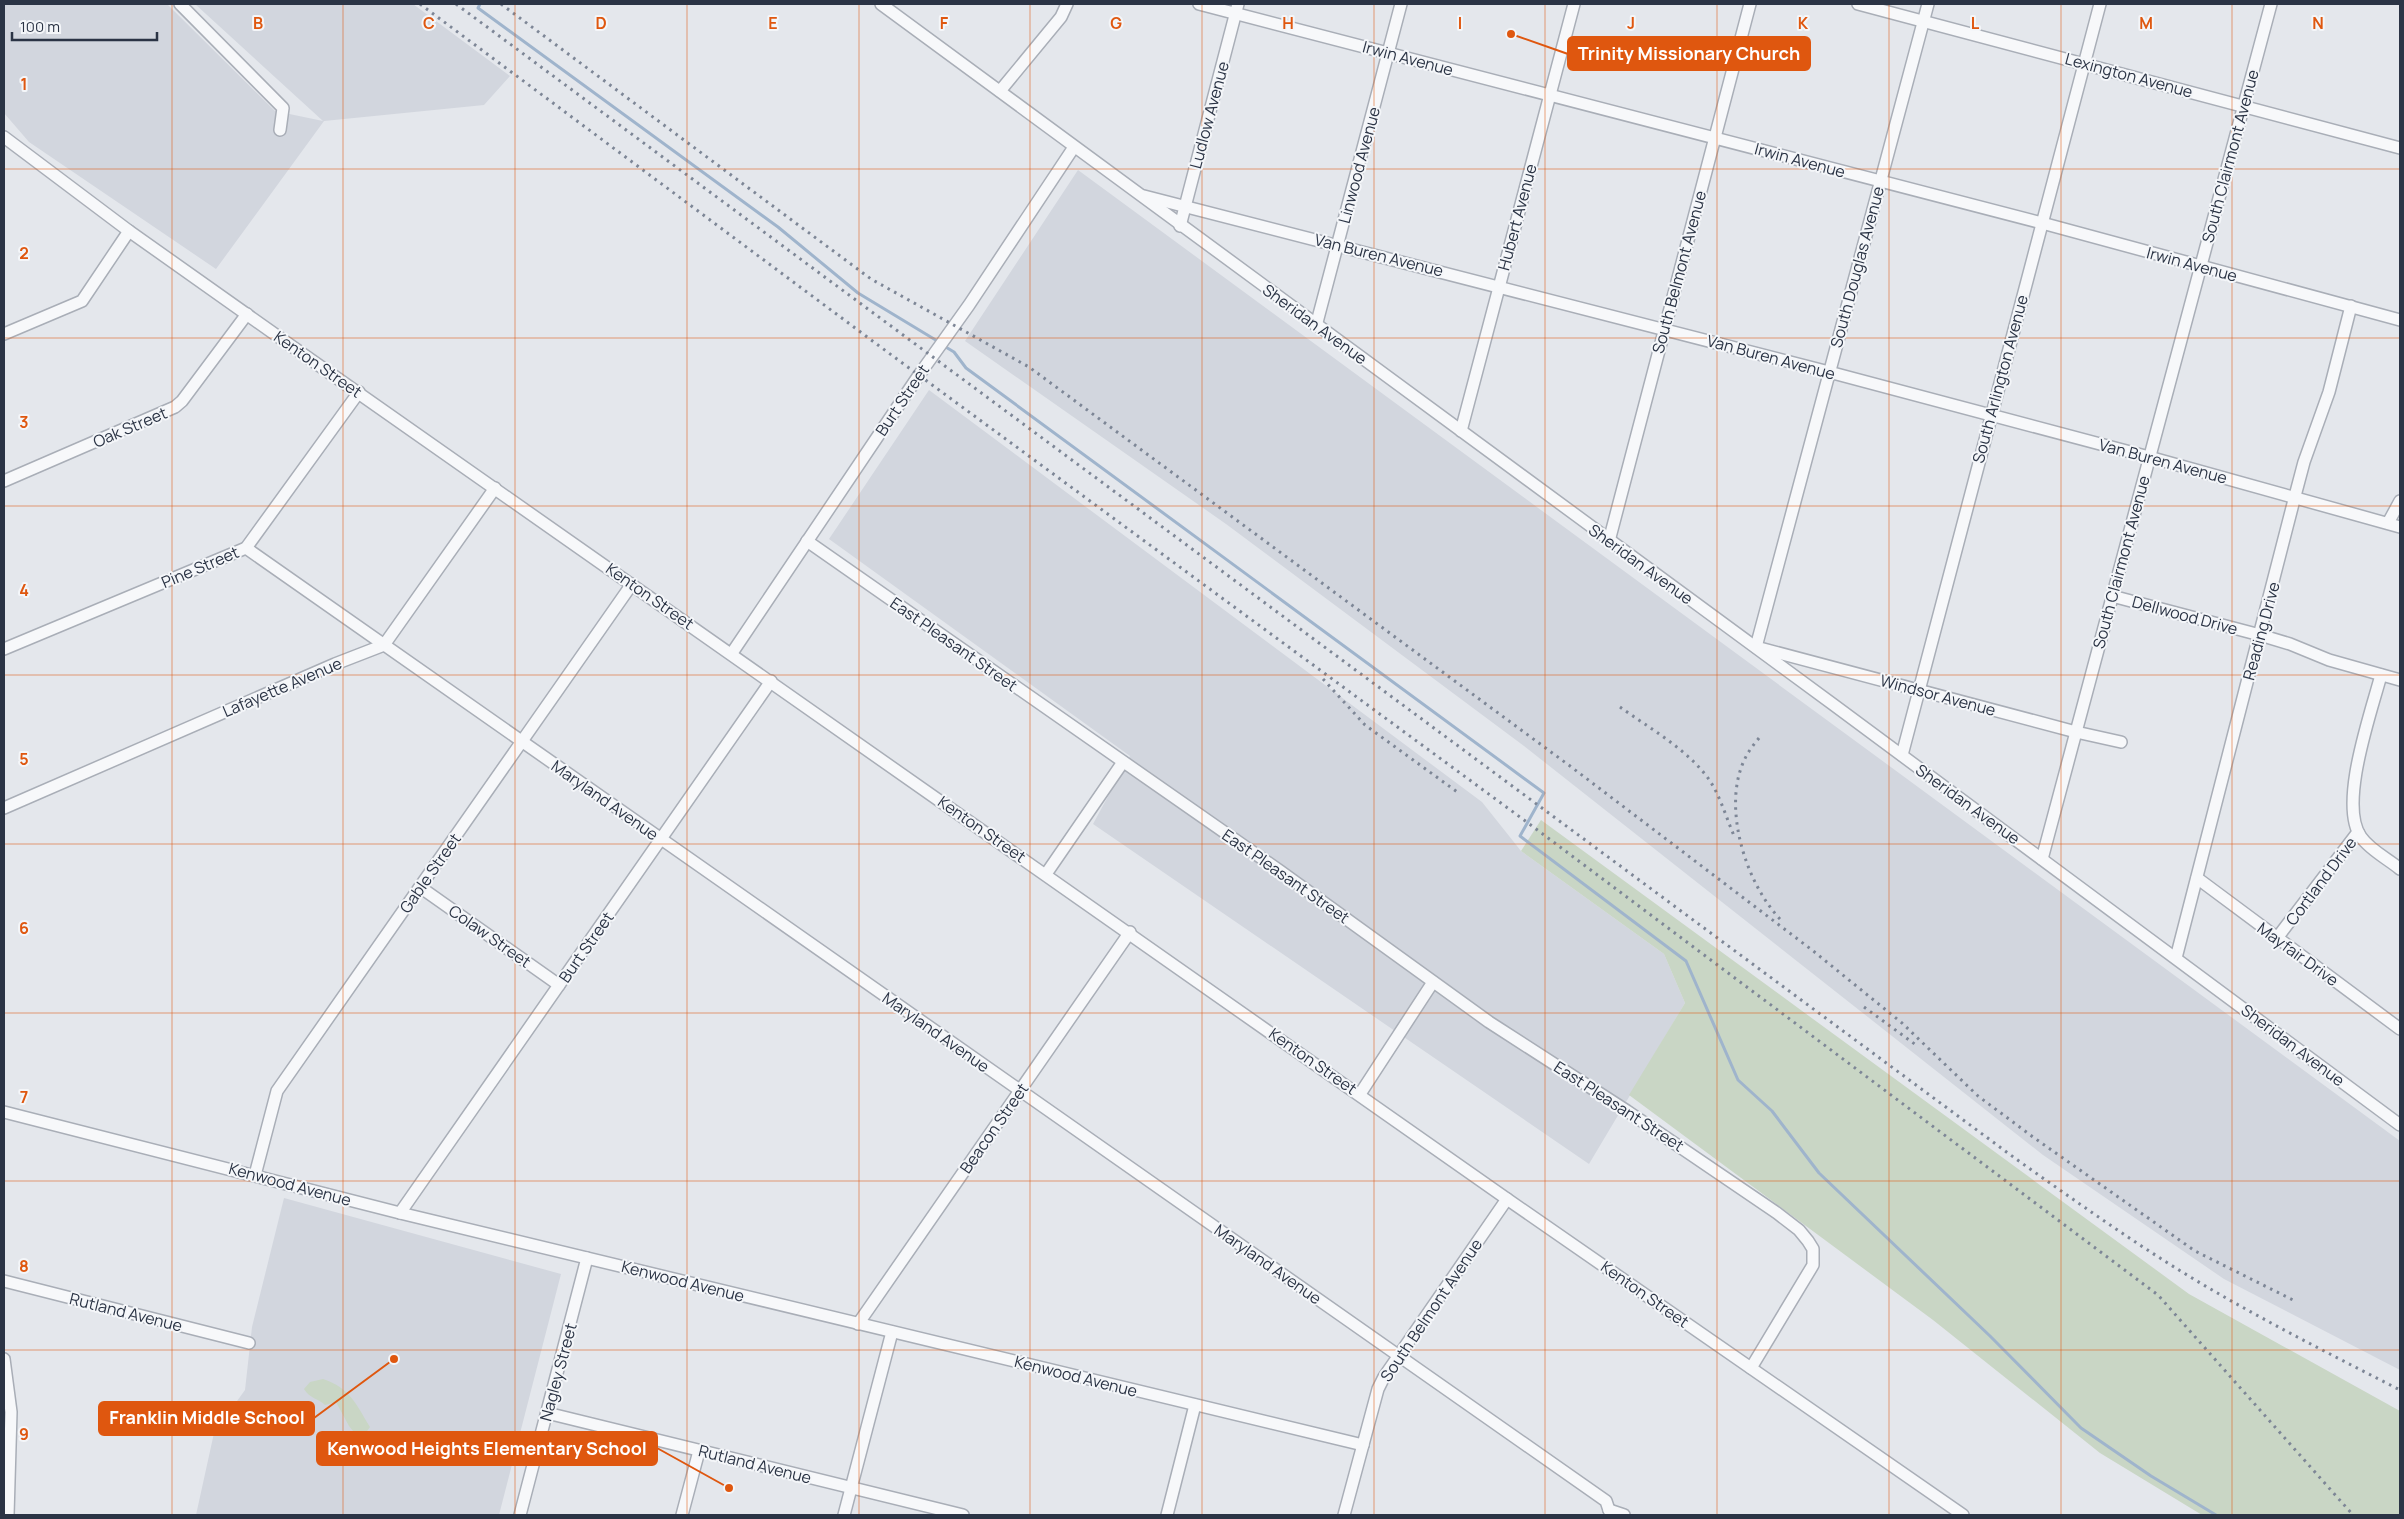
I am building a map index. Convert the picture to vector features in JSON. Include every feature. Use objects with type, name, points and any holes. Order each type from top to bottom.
[{"type":"street","points":[[180,4],[283,108],[280,130]]},
{"type":"street","name":"Sheridan Avenue","points":[[883,4],[1180,226],[1756,647],[2400,1125]]},
{"type":"street","points":[[1000,91],[1060,17],[1067,4]]},
{"type":"street","name":"Irwin Avenue","points":[[1199,4],[1237,8],[1388,53],[1880,181],[2400,320]]},
{"type":"street","name":"Linwood Avenue","points":[[1316,326],[1401,4]]},
{"type":"street","name":"Hubert Avenue","points":[[1460,431],[1574,4]]},
{"type":"street","name":"South Belmont Avenue","points":[[1609,541],[1750,4]]},
{"type":"street","name":"Lexington Avenue","points":[[1858,4],[2400,148]]},
{"type":"street","name":"South Douglas Avenue","points":[[1756,647],[1928,4]]},
{"type":"street","name":"South Arlington Avenue","points":[[1902,755],[2100,4]]},
{"type":"street","name":"South Clairmont Avenue","points":[[2042,859],[2271,4]]},
{"type":"street","name":"Ludlow Avenue","points":[[1180,226],[1237,8]]},
{"type":"street","name":"Kenton Street","points":[[4,137],[129,231],[1130,932],[1507,1199],[1963,1515]]},
{"type":"street","name":"Burt Street","points":[[732,653],[1074,147]]},
{"type":"street","name":"Van Buren Avenue","points":[[1140,195],[1338,244],[1991,414],[2295,496],[2400,527]]},
{"type":"street","points":[[4,334],[82,300],[129,231]]},
{"type":"street","name":"Reading Drive","points":[[2176,958],[2304,462],[2329,392],[2351,306]]},
{"type":"street","name":"Oak Street","points":[[4,481],[175,407],[182,401],[247,314]]},
{"type":"street","name":"Pine Street","points":[[4,649],[246,548],[358,392]]},
{"type":"street","points":[[384,645],[495,488]]},
{"type":"street","points":[[2388,523],[2400,501]]},
{"type":"street","name":"East Pleasant Street","points":[[808,541],[1280,871],[1489,1022],[1696,1157],[1799,1230],[1808,1241],[1814,1256],[1808,1275],[1751,1368]]},
{"type":"street","name":"Maryland Avenue","points":[[246,548],[1606,1502],[1608,1513],[1624,1515]]},
{"type":"street","name":"Gable Street","points":[[255,1175],[277,1091],[520,741],[632,584]]},
{"type":"street","name":"Dellwood Drive","points":[[2112,596],[2260,635],[2381,676],[2400,680]]},
{"type":"street","name":"Lafayette Avenue","points":[[4,808],[335,664],[384,645]]},
{"type":"street","name":"Windsor Avenue","points":[[1756,647],[2076,732],[2121,742]]},
{"type":"street","name":"Cortland Drive","points":[[2277,938],[2358,832],[2354,820],[2352,792],[2381,676]]},
{"type":"street","name":"Burt Street","points":[[400,1213],[771,681]]},
{"type":"street","points":[[1046,874],[1123,762]]},
{"type":"street","points":[[2358,832],[2366,842],[2400,869]]},
{"type":"street","name":"Mayfair Drive","points":[[2196,878],[2400,1029]]},
{"type":"street","name":"Colaw Street","points":[[420,887],[559,985]]},
{"type":"street","name":"Beacon Street","points":[[858,1324],[1130,932]]},
{"type":"street","points":[[1360,1094],[1433,982]]},
{"type":"street","name":"Kenwood Avenue","points":[[4,1112],[400,1213],[1363,1445]]},
{"type":"street","name":"South Belmont Avenue","points":[[1344,1515],[1378,1389],[1398,1355],[1507,1199]]},
{"type":"street","name":"Nagley Street","points":[[520,1515],[587,1258]]},
{"type":"street","name":"Rutland Avenue","points":[[4,1281],[249,1343]]},
{"type":"street","points":[[844,1515],[892,1332]]},
{"type":"street","points":[[4,1359],[11,1412],[8,1515]]},
{"type":"street","points":[[1167,1515],[1195,1405]]},
{"type":"street","name":"Rutland Avenue","points":[[547,1414],[963,1515]]},
{"type":"street","points":[[682,1515],[699,1451]]},
{"type":"shaded area","points":[[4,4],[167,4],[275,111],[323,121],[195,4],[413,4],[510,76],[484,105],[324,121],[216,269],[29,142],[4,113]]},
{"type":"shaded area","points":[[1078,170],[2400,1141],[2400,1370],[2224,1279],[2043,1155],[1524,746],[1226,524],[965,341]]},
{"type":"shaded area","points":[[929,390],[1482,802],[1521,851],[1664,954],[1685,1003],[1589,1164],[1093,824],[1130,756],[829,539]]},
{"type":"shaded area","points":[[284,1198],[561,1274],[499,1515],[196,1515],[214,1433],[245,1390],[252,1327]]},
{"type":"green space","points":[[1541,820],[2189,1294],[2400,1411],[2400,1515],[2202,1515],[2100,1453],[1933,1320],[1629,1095],[1685,1003],[1664,954],[1521,851]]},
{"type":"green space","points":[[323,1379],[346,1392],[361,1411],[370,1427],[365,1434],[357,1436],[349,1426],[336,1402],[325,1405],[309,1395],[304,1389],[310,1382]]},
{"type":"waterway","points":[[480,4],[478,8],[778,227],[858,293],[939,342]]},
{"type":"waterway","points":[[944,346],[954,352],[966,368],[1544,793],[1520,836],[1686,961],[1738,1080],[1772,1111],[1819,1173],[1990,1336],[2081,1428],[2151,1476],[2216,1515]]},
{"type":"railway","points":[[420,4],[886,351],[1524,820],[2158,1295],[2353,1515]]},
{"type":"railway","points":[[456,4],[2016,1159],[2125,1235],[2192,1278],[2269,1322],[2400,1390]]},
{"type":"railway","points":[[501,4],[871,279],[1029,367],[1570,766],[1812,950],[1902,1023],[1978,1096],[2033,1137],[2195,1251],[2293,1300]]},
{"type":"railway","points":[[1323,679],[1365,725],[1460,794]]},
{"type":"railway","points":[[1620,707],[1668,740],[1701,770],[1710,781],[1735,838]]},
{"type":"railway","points":[[1759,738],[1748,753],[1740,772],[1736,794],[1736,817],[1740,841],[1747,864],[1757,886],[1782,921]]},
{"type":"railway","points":[[1864,1007],[1916,1045]]},
{"type":"place","name":"Trinity Missionary Church","points":[[1511,34]]},
{"type":"place","name":"Franklin Middle School","points":[[394,1359]]},
{"type":"place","name":"Kenwood Heights Elementary School","points":[[729,1488]]}]
